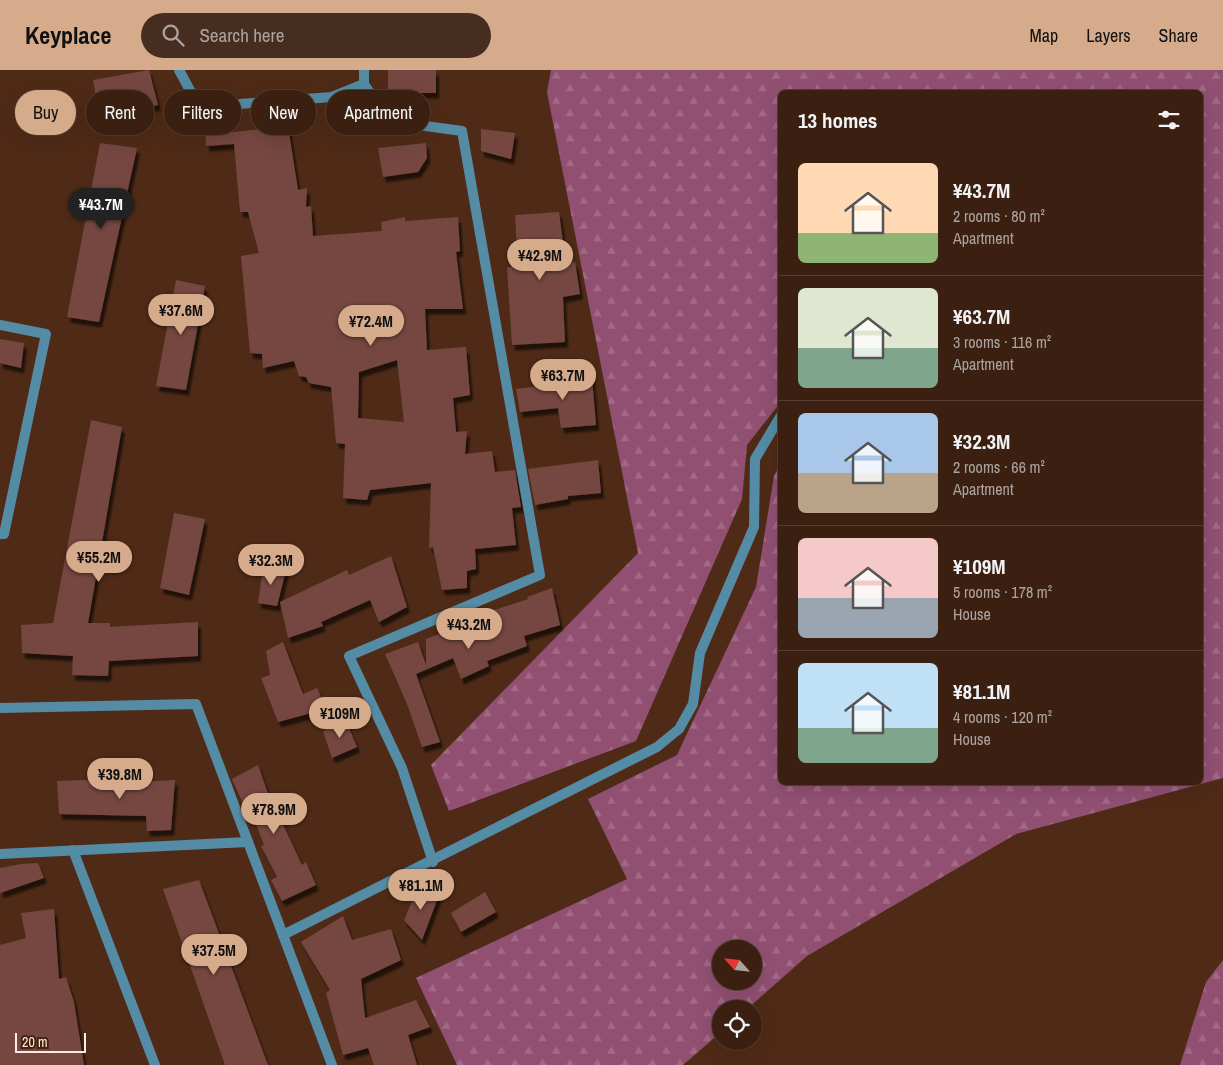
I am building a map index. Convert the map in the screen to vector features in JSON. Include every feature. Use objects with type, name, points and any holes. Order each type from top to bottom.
[{"type":"street","points":[[179,70],[199,107],[332,97],[364,84]]},
{"type":"street","points":[[364,70],[364,84],[389,121],[462,131],[540,576],[348,656],[402,768],[433,862]]},
{"type":"street","points":[[0,325],[46,334],[4,534],[0,534]]},
{"type":"street","points":[[283,935],[433,862],[657,747],[678,729],[693,704],[700,653],[754,527],[755,459],[778,419]]},
{"type":"street","points":[[0,708],[196,704],[332,1065]]},
{"type":"street","points":[[0,854],[248,842]]},
{"type":"street","points":[[73,850],[155,1065]]},
{"type":"green space","points":[[551,70],[1223,70],[1223,778],[1203,783],[1203,90],[778,90],[778,406],[747,445],[742,499],[636,741],[449,811],[431,765],[638,553],[547,92]]},
{"type":"green space","points":[[778,469],[778,785],[1197,785],[1016,834],[807,956],[757,1000],[712,1000],[712,1040],[683,1065],[457,1065],[416,978],[627,879],[588,799],[677,755],[756,587],[774,476]]},
{"type":"green space","points":[[1223,960],[1223,1065],[1180,1065],[1206,982]]},
{"type":"building","points":[[149,70],[158,105],[154,106],[154,90],[95,90],[93,80]]},
{"type":"building","points":[[388,70],[436,70],[436,93],[430,93],[430,90],[388,90]]},
{"type":"building","points":[[481,129],[515,133],[511,159],[481,151]]},
{"type":"building","points":[[251,130],[251,135],[289,135],[298,190],[307,188],[306,207],[311,206],[313,236],[382,231],[381,222],[405,217],[405,221],[458,217],[460,251],[456,252],[463,309],[425,309],[427,350],[466,347],[470,395],[453,398],[456,432],[467,431],[465,454],[492,451],[495,472],[515,470],[521,507],[512,508],[516,545],[475,549],[476,569],[467,571],[467,588],[442,590],[433,547],[429,548],[431,483],[370,490],[367,500],[343,498],[345,444],[336,443],[331,387],[309,383],[306,377],[299,376],[294,361],[263,368],[262,354],[250,353],[241,256],[259,253],[248,212],[240,212],[234,144],[206,146],[205,135],[234,136],[241,135],[241,131]],"holes":[[[397,360],[404,422],[358,418],[359,372]]]},
{"type":"building","points":[[100,143],[137,148],[99,322],[67,317]]},
{"type":"building","points":[[426,143],[427,158],[418,172],[383,177],[378,148]]},
{"type":"building","points":[[559,212],[566,264],[575,262],[580,294],[563,297],[565,342],[512,345],[507,267],[518,266],[515,215]]},
{"type":"building","points":[[176,280],[205,286],[186,390],[156,386]]},
{"type":"building","points":[[0,339],[24,343],[21,368],[0,363]]},
{"type":"building","points":[[592,377],[596,425],[561,428],[558,408],[520,412],[516,389],[555,384],[554,381]]},
{"type":"building","points":[[91,420],[122,427],[88,623],[110,623],[110,627],[198,622],[198,656],[109,661],[108,676],[72,675],[73,656],[22,653],[21,625],[53,623]]},
{"type":"building","points":[[598,460],[601,493],[568,496],[568,499],[535,505],[528,469]]},
{"type":"building","points":[[174,513],[205,519],[189,595],[160,588]]},
{"type":"building","points":[[391,556],[407,607],[379,622],[370,600],[321,622],[323,626],[288,638],[280,602],[347,570],[349,575]]},
{"type":"building","points":[[263,568],[286,570],[277,606],[258,603]]},
{"type":"building","points":[[552,588],[560,625],[524,636],[527,646],[487,661],[489,666],[461,679],[453,658],[416,674],[440,742],[422,747],[407,704],[385,654],[418,642],[426,665],[426,639],[442,633],[440,628],[528,599],[527,597]]},
{"type":"building","points":[[283,642],[303,694],[317,688],[326,709],[278,722],[261,678],[270,675],[266,651]]},
{"type":"building","points":[[345,718],[357,747],[332,758],[323,731]]},
{"type":"building","points":[[258,765],[270,799],[277,796],[286,818],[281,820],[302,865],[306,862],[316,885],[282,901],[271,880],[277,877],[261,846],[264,845],[247,801],[243,804],[232,779]]},
{"type":"building","points":[[109,778],[135,779],[135,782],[175,780],[171,830],[147,831],[146,816],[59,814],[57,781]]},
{"type":"building","points":[[38,863],[44,878],[0,893],[0,868]]},
{"type":"building","points":[[199,880],[268,1065],[225,1065],[163,889]]},
{"type":"building","points":[[419,885],[439,895],[422,940],[404,920]]},
{"type":"building","points":[[485,892],[496,912],[461,932],[451,913]]},
{"type":"building","points":[[54,909],[59,979],[66,977],[74,1002],[84,1065],[0,1065],[0,945],[26,938],[21,913]]},
{"type":"building","points":[[343,916],[352,940],[391,929],[401,960],[361,979],[365,1018],[416,1000],[430,1027],[408,1035],[417,1065],[374,1065],[368,1048],[343,1055],[326,993],[330,990],[301,942]]}]
